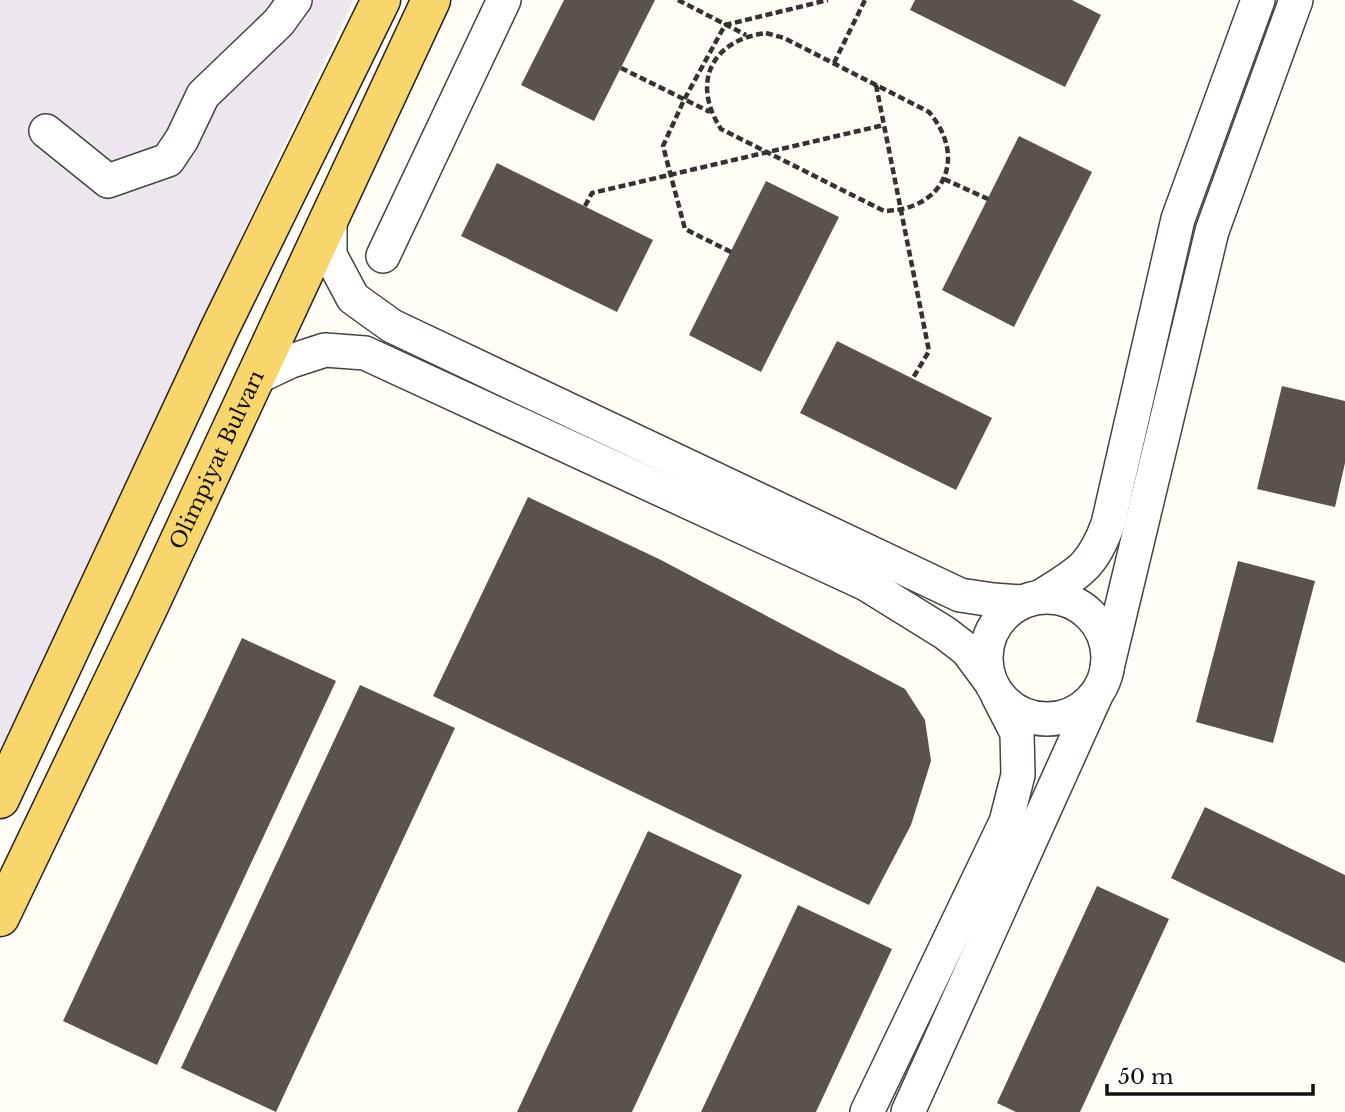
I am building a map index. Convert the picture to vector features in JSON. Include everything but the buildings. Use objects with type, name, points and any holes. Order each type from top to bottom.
[{"type":"main road","points":[[0,799],[220,328],[381,0]]},
{"type":"main road","name":"Olimpiyat Bulvarı","points":[[0,917],[431,0]]},
{"type":"street","points":[[46,131],[108,181],[168,160],[183,139],[203,95],[279,22],[295,0]]},
{"type":"street","points":[[383,256],[504,0]]},
{"type":"street","points":[[867,1112],[1006,822],[1018,775],[1017,733],[994,688],[985,662],[987,644],[994,626],[1006,612],[1084,569],[1100,545],[1178,219],[1258,0]]},
{"type":"street","points":[[908,1112],[1102,681],[1213,231],[1296,0]]},
{"type":"street","points":[[255,379],[291,361],[325,350],[365,353],[866,584],[956,641],[967,650],[1012,709],[1029,717],[1066,717],[1083,708],[1102,681],[1108,650],[1102,632],[1091,617],[1077,605],[1059,598],[993,600],[960,594],[392,326],[353,298],[330,255],[330,217]]},
{"type":"path","points":[[678,0],[746,36]]},
{"type":"path","points":[[731,251],[685,229],[663,146],[684,100],[725,25],[828,0]]},
{"type":"path","points":[[834,63],[865,0]]},
{"type":"path","points":[[766,33],[784,38],[929,112],[941,126],[948,143],[949,161],[944,179],[934,194],[901,211],[884,211],[721,129],[711,113],[706,94],[708,75],[716,58],[729,44],[746,36],[766,33]]},
{"type":"path","points":[[621,68],[711,113]]},
{"type":"path","points":[[876,84],[929,351],[913,378]]},
{"type":"path","points":[[585,206],[592,193],[884,125]]},
{"type":"path","points":[[944,179],[988,199]]},
{"type":"shaded area","points":[[0,0],[354,0],[269,177],[0,758]]}]
